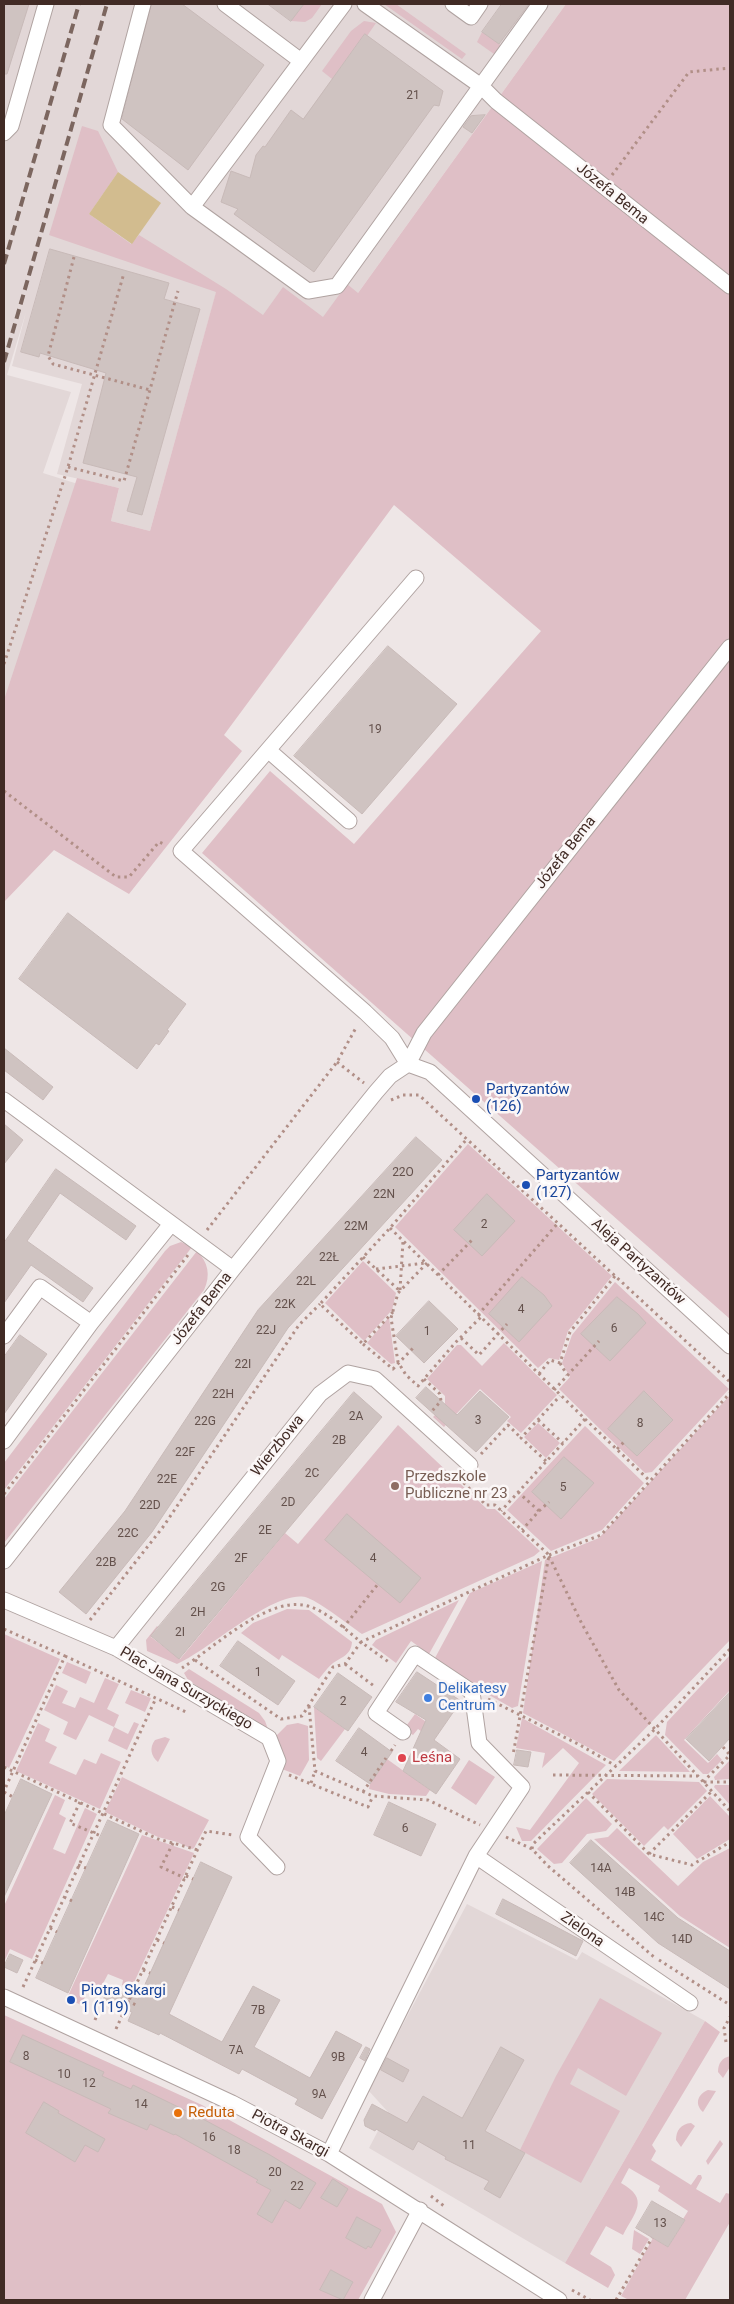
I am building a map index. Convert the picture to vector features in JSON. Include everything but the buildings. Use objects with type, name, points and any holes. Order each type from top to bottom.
[{"type":"street","points":[[4,133],[11,126],[46,4]]},
{"type":"street","points":[[143,4],[111,125],[192,207],[308,291],[337,286],[540,4]]},
{"type":"street","points":[[225,4],[301,61]]},
{"type":"street","points":[[192,207],[344,4]]},
{"type":"street","name":"Józefa Bema","points":[[365,4],[481,86],[496,101],[603,187],[730,286]]},
{"type":"street","points":[[453,4],[471,17],[480,4]]},
{"type":"street","points":[[408,1064],[392,1038],[365,1012],[181,851],[416,578]]},
{"type":"street","name":"Józefa Bema","points":[[4,1561],[233,1269],[376,1092],[390,1076],[408,1064],[424,1033],[730,647]]},
{"type":"street","points":[[268,750],[349,821]]},
{"type":"street","name":"Aleja Partyzantów","points":[[408,1064],[430,1072],[730,1346]]},
{"type":"street","points":[[4,1100],[233,1269]]},
{"type":"street","points":[[4,1441],[91,1323],[171,1224]]},
{"type":"street","points":[[4,1336],[40,1287],[91,1323]]},
{"type":"street","name":"Wierzbowa","points":[[116,1648],[320,1394],[348,1373],[375,1379],[474,1462]]},
{"type":"street","name":"Plac Jana Surzyckiego","points":[[4,1600],[116,1648],[270,1738],[278,1761],[248,1837]]},
{"type":"street","points":[[328,2154],[476,1856],[522,1786],[479,1743],[472,1692],[416,1654],[376,1713],[403,1732]]},
{"type":"street","points":[[248,1837],[277,1867]]},
{"type":"street","name":"Zielona","points":[[476,1856],[690,2003]]},
{"type":"street","name":"Piotra Skargi","points":[[4,1998],[232,2103],[328,2154],[420,2210],[559,2300]]},
{"type":"street","points":[[372,2300],[420,2210]]},
{"type":"path","points":[[603,187],[689,72],[730,68]]},
{"type":"path","points":[[74,257],[48,356],[53,364],[150,390]]},
{"type":"path","points":[[4,664],[68,468],[124,273]]},
{"type":"path","points":[[68,468],[124,481],[178,291]]},
{"type":"path","points":[[4,791],[116,877],[129,877],[159,842],[181,851]]},
{"type":"path","points":[[337,1062],[388,1102],[403,1095],[419,1095],[730,1382]]},
{"type":"path","points":[[80,1632],[163,1527],[299,1325],[390,1228],[466,1140]]},
{"type":"path","points":[[403,1241],[400,1291],[391,1318],[398,1362],[406,1375],[418,1386],[558,1223]]},
{"type":"path","points":[[390,1228],[560,1396],[650,1481]]},
{"type":"path","points":[[438,1275],[472,1240]]},
{"type":"path","points":[[363,1257],[400,1291]]},
{"type":"path","points":[[376,1269],[426,1263]]},
{"type":"path","points":[[400,1291],[426,1263]]},
{"type":"path","points":[[560,1363],[570,1332],[614,1276]]},
{"type":"path","points":[[320,1304],[363,1344],[393,1368],[414,1347]]},
{"type":"path","points":[[363,1344],[393,1312]]},
{"type":"path","points":[[461,1338],[479,1355],[508,1324]]},
{"type":"path","points":[[554,1390],[599,1341]]},
{"type":"path","points":[[539,1374],[550,1360],[560,1363],[568,1375]]},
{"type":"path","points":[[424,1380],[440,1394],[441,1402],[428,1415]]},
{"type":"path","points":[[195,1660],[281,1719],[302,1716],[333,1667],[345,1664],[362,1642],[549,1555],[601,1535],[730,1393]]},
{"type":"path","points":[[521,1438],[560,1396]]},
{"type":"path","points":[[501,1511],[585,1419]]},
{"type":"path","points":[[538,1420],[563,1443]]},
{"type":"path","points":[[474,1462],[508,1425],[546,1461]]},
{"type":"path","points":[[616,1449],[626,1440]]},
{"type":"path","points":[[453,1473],[486,1505],[495,1505],[549,1555],[582,1624],[619,1690],[730,1811]]},
{"type":"path","points":[[518,1492],[539,1511]]},
{"type":"path","points":[[522,1530],[549,1502]]},
{"type":"path","points":[[507,1772],[512,1763],[549,1555]]},
{"type":"path","points":[[343,1628],[378,1584]]},
{"type":"path","points":[[173,1682],[179,1669],[259,1615],[285,1604],[309,1606],[325,1614],[403,1672]]},
{"type":"path","points":[[4,1629],[188,1712]]},
{"type":"path","points":[[532,1849],[533,1844],[654,1730],[730,1649]]},
{"type":"path","points":[[13,1797],[4,1792],[65,1656]]},
{"type":"path","points":[[345,1664],[387,1696]]},
{"type":"path","points":[[472,1692],[520,1714],[616,1766]]},
{"type":"path","points":[[23,1987],[92,1833],[156,1698]]},
{"type":"path","points":[[309,1706],[315,1771],[311,1784]]},
{"type":"path","points":[[703,1782],[730,1755],[722,1747]]},
{"type":"path","points":[[363,1792],[386,1758]]},
{"type":"path","points":[[4,1767],[158,1839],[198,1850]]},
{"type":"path","points":[[275,1769],[368,1807],[373,1796]]},
{"type":"path","points":[[315,1771],[373,1796],[428,1800],[532,1849],[548,1866],[654,1957],[730,2005]]},
{"type":"path","points":[[552,1775],[697,1776]]},
{"type":"path","points":[[703,1782],[730,1782]]},
{"type":"path","points":[[649,1854],[712,1791]]},
{"type":"path","points":[[588,1792],[649,1854],[692,1865],[730,1842]]},
{"type":"path","points":[[80,1802],[70,1823],[100,1836]]},
{"type":"path","points":[[116,2029],[206,1831],[248,1837]]},
{"type":"path","points":[[172,1843],[161,1867],[193,1879]]},
{"type":"path","points":[[78,1865],[86,1868]]},
{"type":"path","points":[[64,1897],[72,1901]]},
{"type":"path","points":[[172,1907],[179,1910]]},
{"type":"path","points":[[50,1928],[57,1932]]},
{"type":"path","points":[[157,1940],[164,1943]]},
{"type":"path","points":[[36,1960],[43,1963]]},
{"type":"path","points":[[143,1970],[150,1973]]},
{"type":"path","points":[[95,2020],[98,2012],[129,2002],[136,2005]]},
{"type":"path","points":[[726,2042],[724,2028],[730,2017]]},
{"type":"path","points":[[616,2300],[652,2238]]},
{"type":"shaded area","points":[[4,4],[566,4],[314,354],[216,293],[150,531],[111,521],[119,488],[57,474],[82,384],[12,366],[26,312],[7,375],[71,392],[43,473],[81,485],[4,752]]},
{"type":"shaded area","points":[[304,4],[322,4],[312,18],[305,22],[291,21]]},
{"type":"shaded area","points":[[384,4],[396,4],[466,54],[462,59]]},
{"type":"shaded area","points":[[566,4],[730,4],[730,1319],[202,853],[270,771],[354,844],[541,631],[394,505],[224,735],[242,751],[129,894],[54,850],[4,902],[4,700],[77,478],[119,488],[111,521],[150,531],[216,292],[49,235],[82,126],[98,131],[118,172],[89,214],[131,244],[139,235],[226,289],[263,315],[283,287],[323,317],[347,284],[358,293]]},
{"type":"shaded area","points":[[364,21],[376,23],[367,36],[365,34],[332,79],[322,71],[351,31]]},
{"type":"shaded area","points":[[482,32],[502,46],[494,54],[477,42]]},
{"type":"shaded area","points":[[118,172],[161,203],[132,244],[89,214]]},
{"type":"shaded area","points":[[468,1144],[612,1276],[568,1331],[559,1360],[549,1358],[538,1368],[395,1227]]},
{"type":"shaded area","points":[[181,1242],[192,1247],[4,1490],[4,1463],[165,1251],[170,1246]]},
{"type":"shaded area","points":[[197,1251],[206,1264],[208,1274],[204,1290],[4,1543],[4,1499]]},
{"type":"shaded area","points":[[363,1261],[396,1293],[392,1310],[364,1341],[325,1303]]},
{"type":"shaded area","points":[[615,1282],[729,1389],[652,1472],[645,1473],[559,1389],[570,1377],[562,1363],[572,1335]]},
{"type":"shaded area","points":[[389,1317],[395,1363],[391,1364],[367,1343]]},
{"type":"shaded area","points":[[504,1343],[557,1395],[521,1433],[507,1421],[511,1417],[480,1389],[444,1427],[433,1417],[445,1405],[445,1396],[427,1379],[457,1345],[461,1345],[482,1366]]},
{"type":"shaded area","points":[[730,1395],[730,1640],[614,1761],[523,1713],[545,1560],[599,1538]]},
{"type":"shaded area","points":[[538,1423],[560,1443],[546,1458],[524,1437]]},
{"type":"shaded area","name":"Przedszkole Publiczne nr 23","points":[[398,1425],[487,1509],[495,1509],[540,1551],[534,1556],[362,1634],[314,1601],[308,1598],[295,1597],[279,1601],[262,1610],[177,1664],[147,1651],[146,1640],[157,1626],[151,1637],[180,1659],[285,1533],[298,1544]]},
{"type":"shaded area","points":[[585,1426],[644,1483],[602,1530],[551,1551],[507,1510]]},
{"type":"shaded area","points":[[542,1561],[518,1706],[512,1708],[475,1687],[435,1658],[470,1593]]},
{"type":"shaded area","points":[[459,1600],[429,1654],[411,1641],[396,1663],[372,1645],[376,1640]]},
{"type":"shaded area","points":[[287,1609],[309,1610],[352,1642],[348,1653],[331,1665],[319,1679],[282,1655],[279,1660],[241,1633],[253,1623]]},
{"type":"shaded area","points":[[4,1634],[60,1659],[9,1768],[4,1765]]},
{"type":"shaded area","points":[[730,1655],[730,1690],[684,1740],[708,1763],[717,1754],[722,1760],[708,1774],[703,1774],[665,1735],[667,1722]]},
{"type":"shaded area","points":[[67,1662],[91,1672],[86,1684],[62,1673]]},
{"type":"shaded area","points":[[189,1669],[259,1713],[268,1729],[265,1731],[188,1680],[184,1673]]},
{"type":"shaded area","points":[[105,1678],[119,1684],[107,1709],[119,1715],[114,1727],[89,1715],[76,1740],[63,1734],[68,1722],[44,1710],[56,1685],[68,1691],[62,1703],[75,1708],[80,1697],[94,1703]]},
{"type":"shaded area","points":[[131,1690],[151,1698],[145,1712],[125,1703]]},
{"type":"shaded area","points":[[314,1707],[345,1729],[321,1761],[317,1758]]},
{"type":"shaded area","points":[[415,1714],[432,1726],[425,1734],[418,1729],[413,1735],[404,1729]]},
{"type":"shaded area","points":[[522,1718],[606,1765],[531,1841],[522,1841],[516,1827],[530,1830],[579,1763],[563,1748],[542,1768],[545,1753],[516,1748]]},
{"type":"shaded area","points":[[134,1722],[139,1724],[127,1750],[108,1741],[114,1727],[128,1734]]},
{"type":"shaded area","points":[[38,1723],[50,1729],[45,1741],[57,1747],[49,1763],[76,1775],[84,1759],[96,1764],[101,1753],[121,1762],[100,1809],[16,1771]]},
{"type":"shaded area","points":[[298,1723],[308,1726],[309,1760],[300,1776],[282,1769],[284,1755],[275,1737],[287,1725]]},
{"type":"shaded area","points":[[656,1735],[690,1772],[619,1771]]},
{"type":"shaded area","points":[[165,1737],[170,1739],[158,1762],[152,1755],[151,1749],[155,1740]]},
{"type":"shaded area","points":[[387,1759],[430,1790],[426,1796],[389,1794],[369,1789],[370,1784]]},
{"type":"shaded area","points":[[469,1760],[495,1777],[476,1805],[451,1788]]},
{"type":"shaded area","points":[[730,1760],[730,1779],[715,1780],[714,1777]]},
{"type":"shaded area","points":[[122,1777],[209,1820],[194,1848],[192,1849],[177,1842],[158,1837],[105,1812]]},
{"type":"shaded area","points":[[607,1779],[699,1782],[707,1791],[668,1830],[664,1826],[644,1846],[592,1794]]},
{"type":"shaded area","points":[[715,1785],[730,1785],[730,1805],[714,1787]]},
{"type":"shaded area","points":[[55,1795],[65,1800],[59,1814],[66,1818],[53,1849],[65,1854],[85,1808],[97,1814],[32,1959],[10,1949],[4,1962],[4,1906]]},
{"type":"shaded area","points":[[710,1796],[730,1817],[730,1839],[697,1859],[673,1834]]},
{"type":"shaded area","points":[[586,1798],[612,1824],[606,1831],[587,1834],[562,1863],[554,1864],[537,1849]]},
{"type":"shaded area","points":[[617,1828],[678,1886],[703,1862],[730,1848],[730,1948],[680,1916],[594,1839],[608,1837]]},
{"type":"shaded area","points":[[142,1835],[194,1853],[131,1989],[122,1985],[123,1980],[108,1974],[97,1995],[88,1991],[81,2005],[67,1998]]},
{"type":"shaded area","points":[[467,1904],[577,1960],[582,1952],[705,2021],[565,2263],[369,2148],[388,2112],[368,2090]]},
{"type":"shaded area","points":[[600,1998],[662,2033],[626,2096],[578,2068],[570,2084],[620,2111],[581,2183],[520,2150],[556,2076]]},
{"type":"shaded area","points":[[4,2015],[202,2105],[382,2204],[396,2232],[358,2300],[4,2300]]},
{"type":"shaded area","points":[[705,2021],[720,2032],[652,2145],[656,2151],[651,2160],[691,2185],[698,2175],[701,2175],[702,2178],[696,2189],[720,2203],[726,2193],[730,2194],[730,2222],[685,2300],[629,2300],[621,2296],[653,2238],[668,2247],[685,2220],[683,2219],[688,2211],[658,2191],[660,2186],[629,2168],[621,2183],[630,2189],[638,2200],[635,2213],[623,2235],[606,2226],[590,2254],[611,2267],[615,2275],[608,2288],[565,2263]]},
{"type":"shaded area","points":[[730,2056],[730,2067],[723,2078],[718,2072],[719,2066],[725,2058]]},
{"type":"shaded area","points":[[708,2090],[716,2091],[703,2112],[700,2109],[698,2100]]},
{"type":"shaded area","points":[[691,2123],[695,2126],[681,2147],[676,2140],[677,2133],[682,2126]]},
{"type":"shaded area","points":[[720,2140],[723,2144],[708,2165],[706,2161]]},
{"type":"shaded area","points":[[634,2230],[649,2239],[640,2254],[632,2249]]},
{"type":"railway","points":[[4,264],[79,4]]},
{"type":"railway","points":[[4,362],[107,4]]},
{"type":"place","name":"Partyzantów (126)","points":[[476,1099]]},
{"type":"place","name":"Partyzantów (127)","points":[[526,1185]]},
{"type":"place","name":"Przedszkole Publiczne nr 23","points":[[395,1486]]},
{"type":"place","name":"Delikatesy Centrum","points":[[428,1698]]},
{"type":"place","name":"Leśna","points":[[402,1758]]},
{"type":"place","name":"Piotra Skargi 1 (119)","points":[[71,2000]]},
{"type":"place","name":"Reduta","points":[[178,2113]]}]
